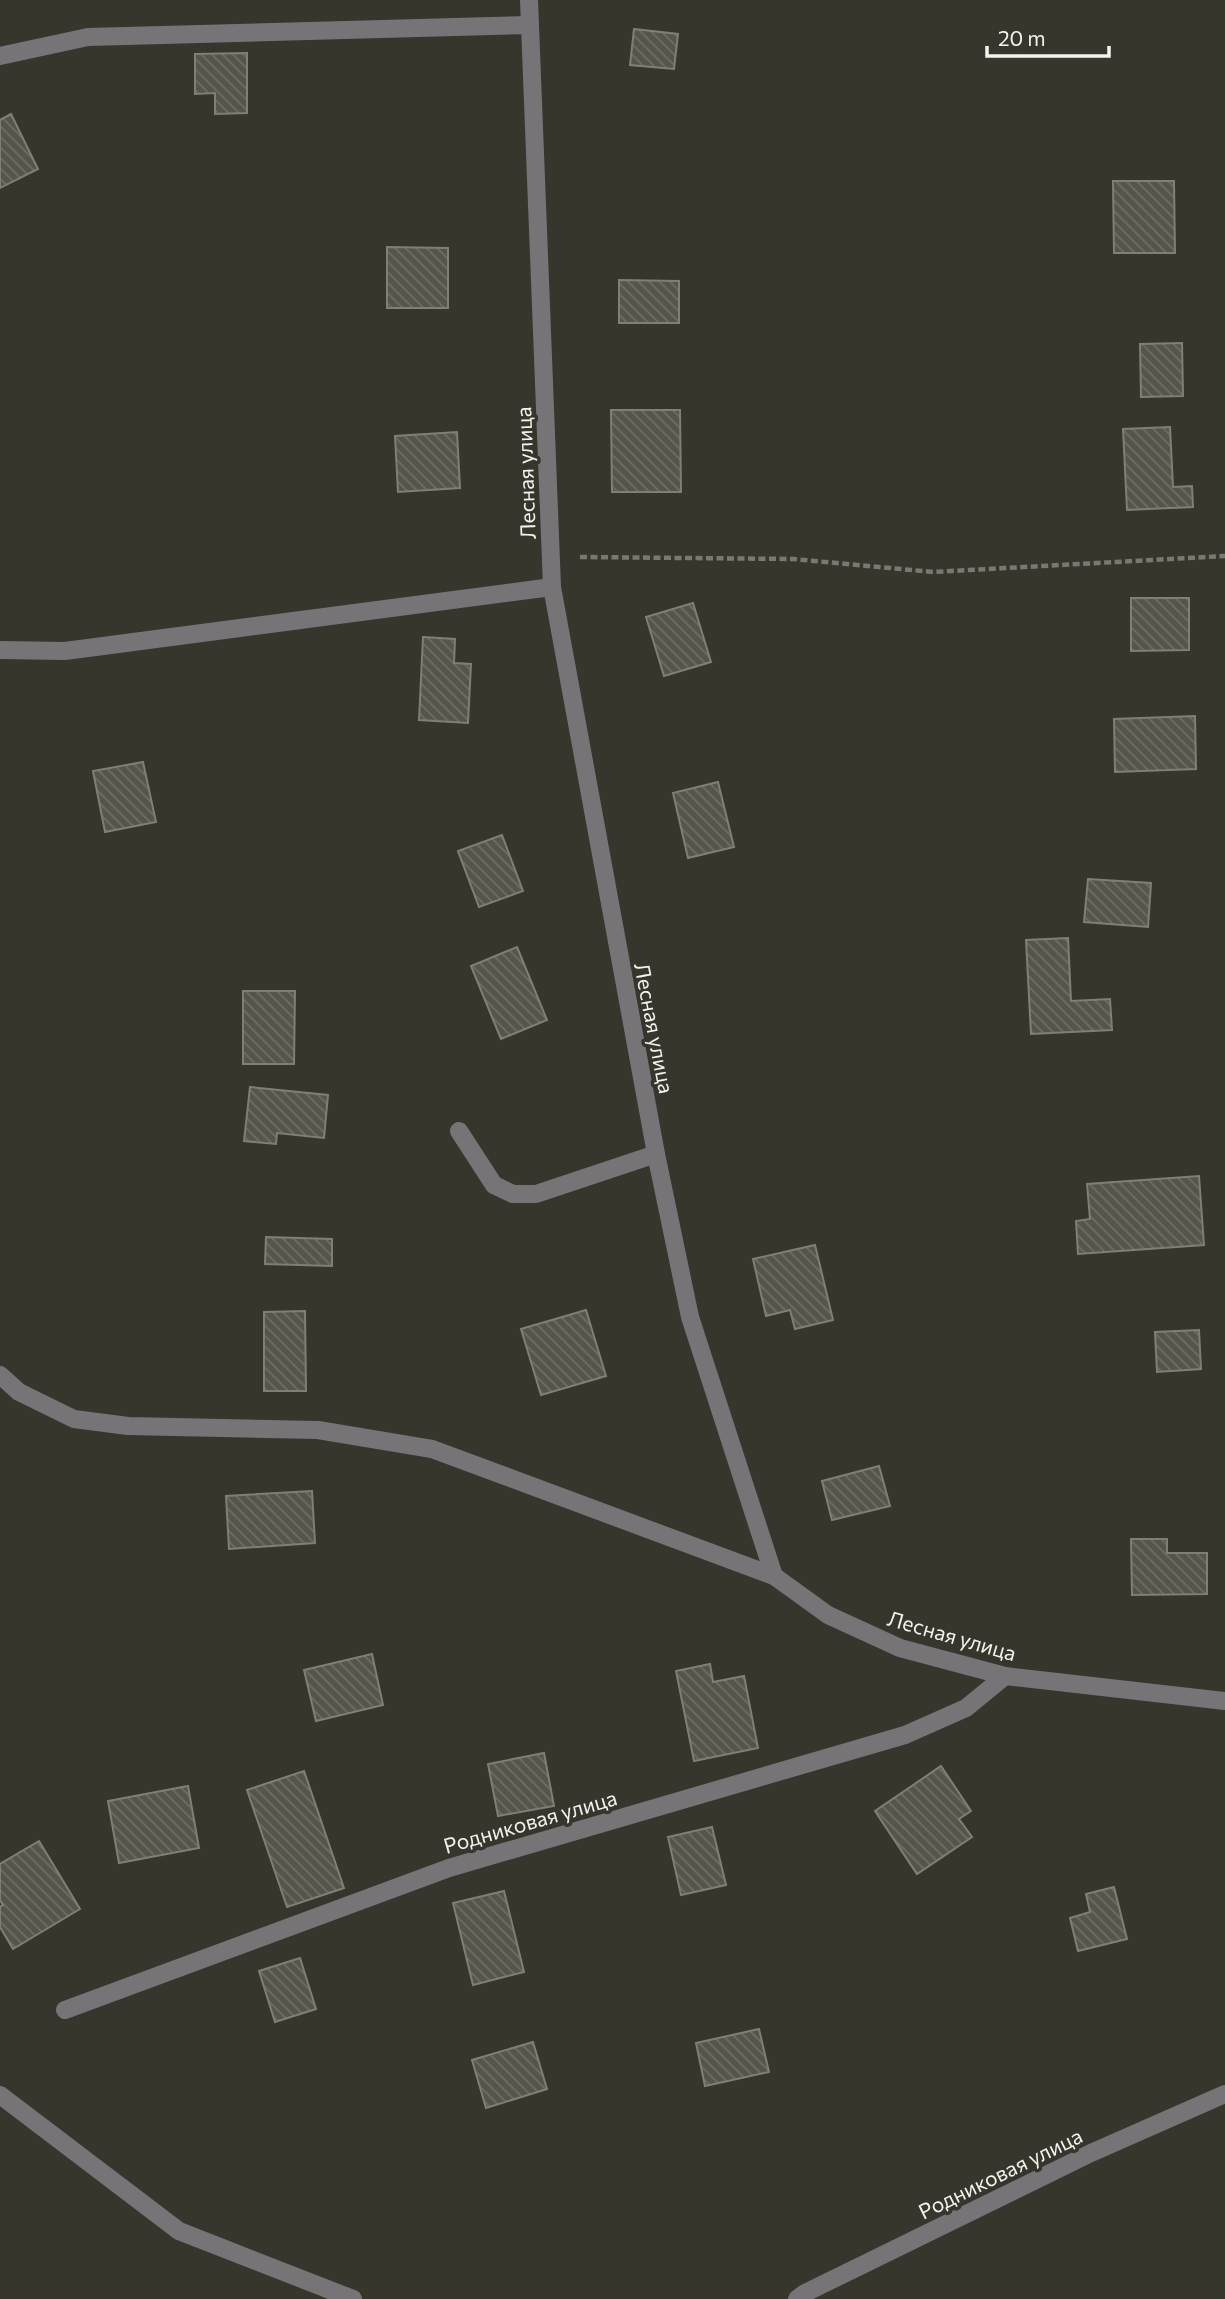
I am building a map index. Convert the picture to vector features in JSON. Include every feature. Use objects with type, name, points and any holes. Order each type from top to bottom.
[{"type":"street","name":"Лесная улица","points":[[529,0],[552,587],[656,1154],[690,1317],[774,1576],[828,1615],[900,1648],[1005,1676],[1225,1701]]},
{"type":"street","points":[[0,56],[88,37],[529,25]]},
{"type":"street","points":[[0,650],[65,650],[552,587]]},
{"type":"street","points":[[458,1131],[494,1185],[513,1194],[536,1194],[656,1154]]},
{"type":"street","points":[[0,1375],[19,1392],[74,1419],[128,1426],[318,1430],[432,1449],[774,1576]]},
{"type":"street","name":"Родниковая улица","points":[[65,2010],[449,1868],[905,1735],[966,1709],[1005,1676]]},
{"type":"street","name":"Родниковая улица","points":[[797,2299],[1091,2153],[1225,2094]]},
{"type":"street","points":[[0,2095],[179,2231],[353,2299]]},
{"type":"path","points":[[551,557],[793,559],[933,572],[1225,556]]},
{"type":"building","points":[[634,29],[678,34],[674,69],[630,65]]},
{"type":"building","points":[[247,53],[247,113],[215,114],[215,93],[195,94],[195,54]]},
{"type":"building","points":[[11,114],[38,169],[0,188],[0,120]]},
{"type":"building","points":[[1113,181],[1174,181],[1175,253],[1114,253]]},
{"type":"building","points":[[387,247],[448,248],[448,308],[387,308]]},
{"type":"building","points":[[619,280],[679,281],[679,323],[619,323]]},
{"type":"building","points":[[1182,343],[1183,396],[1141,397],[1140,344]]},
{"type":"building","points":[[611,410],[680,410],[681,492],[612,492]]},
{"type":"building","points":[[1170,427],[1173,487],[1192,486],[1193,507],[1127,510],[1123,429]]},
{"type":"building","points":[[457,432],[460,488],[398,492],[395,436]]},
{"type":"building","points":[[1131,598],[1189,598],[1189,650],[1131,651]]},
{"type":"building","points":[[693,603],[711,662],[664,676],[646,617]]},
{"type":"building","points":[[423,637],[455,639],[454,663],[471,664],[468,723],[419,720]]},
{"type":"building","points":[[1195,716],[1196,769],[1115,772],[1114,719]]},
{"type":"building","points":[[143,762],[156,822],[105,832],[93,771]]},
{"type":"building","points":[[718,782],[734,847],[688,858],[673,793]]},
{"type":"building","points":[[502,835],[523,891],[479,907],[458,851]]},
{"type":"building","points":[[1088,879],[1151,883],[1148,927],[1084,922]]},
{"type":"building","points":[[1068,938],[1071,1001],[1110,999],[1112,1030],[1031,1034],[1026,940]]},
{"type":"building","points":[[517,947],[547,1020],[501,1039],[471,966]]},
{"type":"building","points":[[243,991],[295,991],[294,1064],[243,1064]]},
{"type":"building","points":[[250,1087],[328,1095],[324,1138],[277,1133],[276,1144],[244,1141]]},
{"type":"building","points":[[1199,1176],[1204,1245],[1078,1254],[1076,1221],[1090,1219],[1087,1184]]},
{"type":"building","points":[[266,1237],[332,1239],[332,1266],[265,1264]]},
{"type":"building","points":[[815,1245],[833,1320],[795,1329],[790,1310],[766,1316],[753,1259]]},
{"type":"building","points":[[586,1310],[606,1376],[541,1395],[521,1329]]},
{"type":"building","points":[[305,1311],[306,1391],[264,1391],[264,1312]]},
{"type":"building","points":[[1199,1330],[1201,1369],[1157,1372],[1155,1332]]},
{"type":"building","points":[[879,1466],[890,1506],[832,1520],[822,1481]]},
{"type":"building","points":[[312,1491],[315,1543],[229,1549],[226,1496]]},
{"type":"building","points":[[1131,1539],[1167,1539],[1167,1553],[1207,1553],[1207,1594],[1132,1595]]},
{"type":"building","points":[[372,1654],[383,1705],[316,1721],[304,1670]]},
{"type":"building","points":[[710,1664],[713,1682],[744,1676],[758,1748],[694,1761],[676,1671]]},
{"type":"building","points":[[544,1753],[554,1806],[498,1816],[488,1764]]},
{"type":"building","points":[[941,1766],[971,1811],[959,1819],[972,1837],[917,1874],[875,1811]]},
{"type":"building","points":[[304,1771],[344,1888],[287,1907],[247,1790]]},
{"type":"building","points":[[188,1786],[199,1848],[119,1863],[108,1801]]},
{"type":"building","points":[[712,1827],[726,1885],[681,1895],[668,1837]]},
{"type":"building","points":[[39,1841],[80,1909],[13,1949],[0,1927],[0,1907],[3,1905],[0,1900],[0,1864]]},
{"type":"building","points":[[1114,1887],[1127,1939],[1078,1951],[1070,1918],[1090,1912],[1086,1894]]},
{"type":"building","points":[[504,1891],[524,1972],[473,1985],[453,1903]]},
{"type":"building","points":[[300,1958],[316,2009],[275,2022],[259,1971]]},
{"type":"building","points":[[759,2029],[769,2072],[705,2086],[696,2043]]},
{"type":"building","points":[[533,2042],[547,2089],[486,2108],[472,2060]]}]
